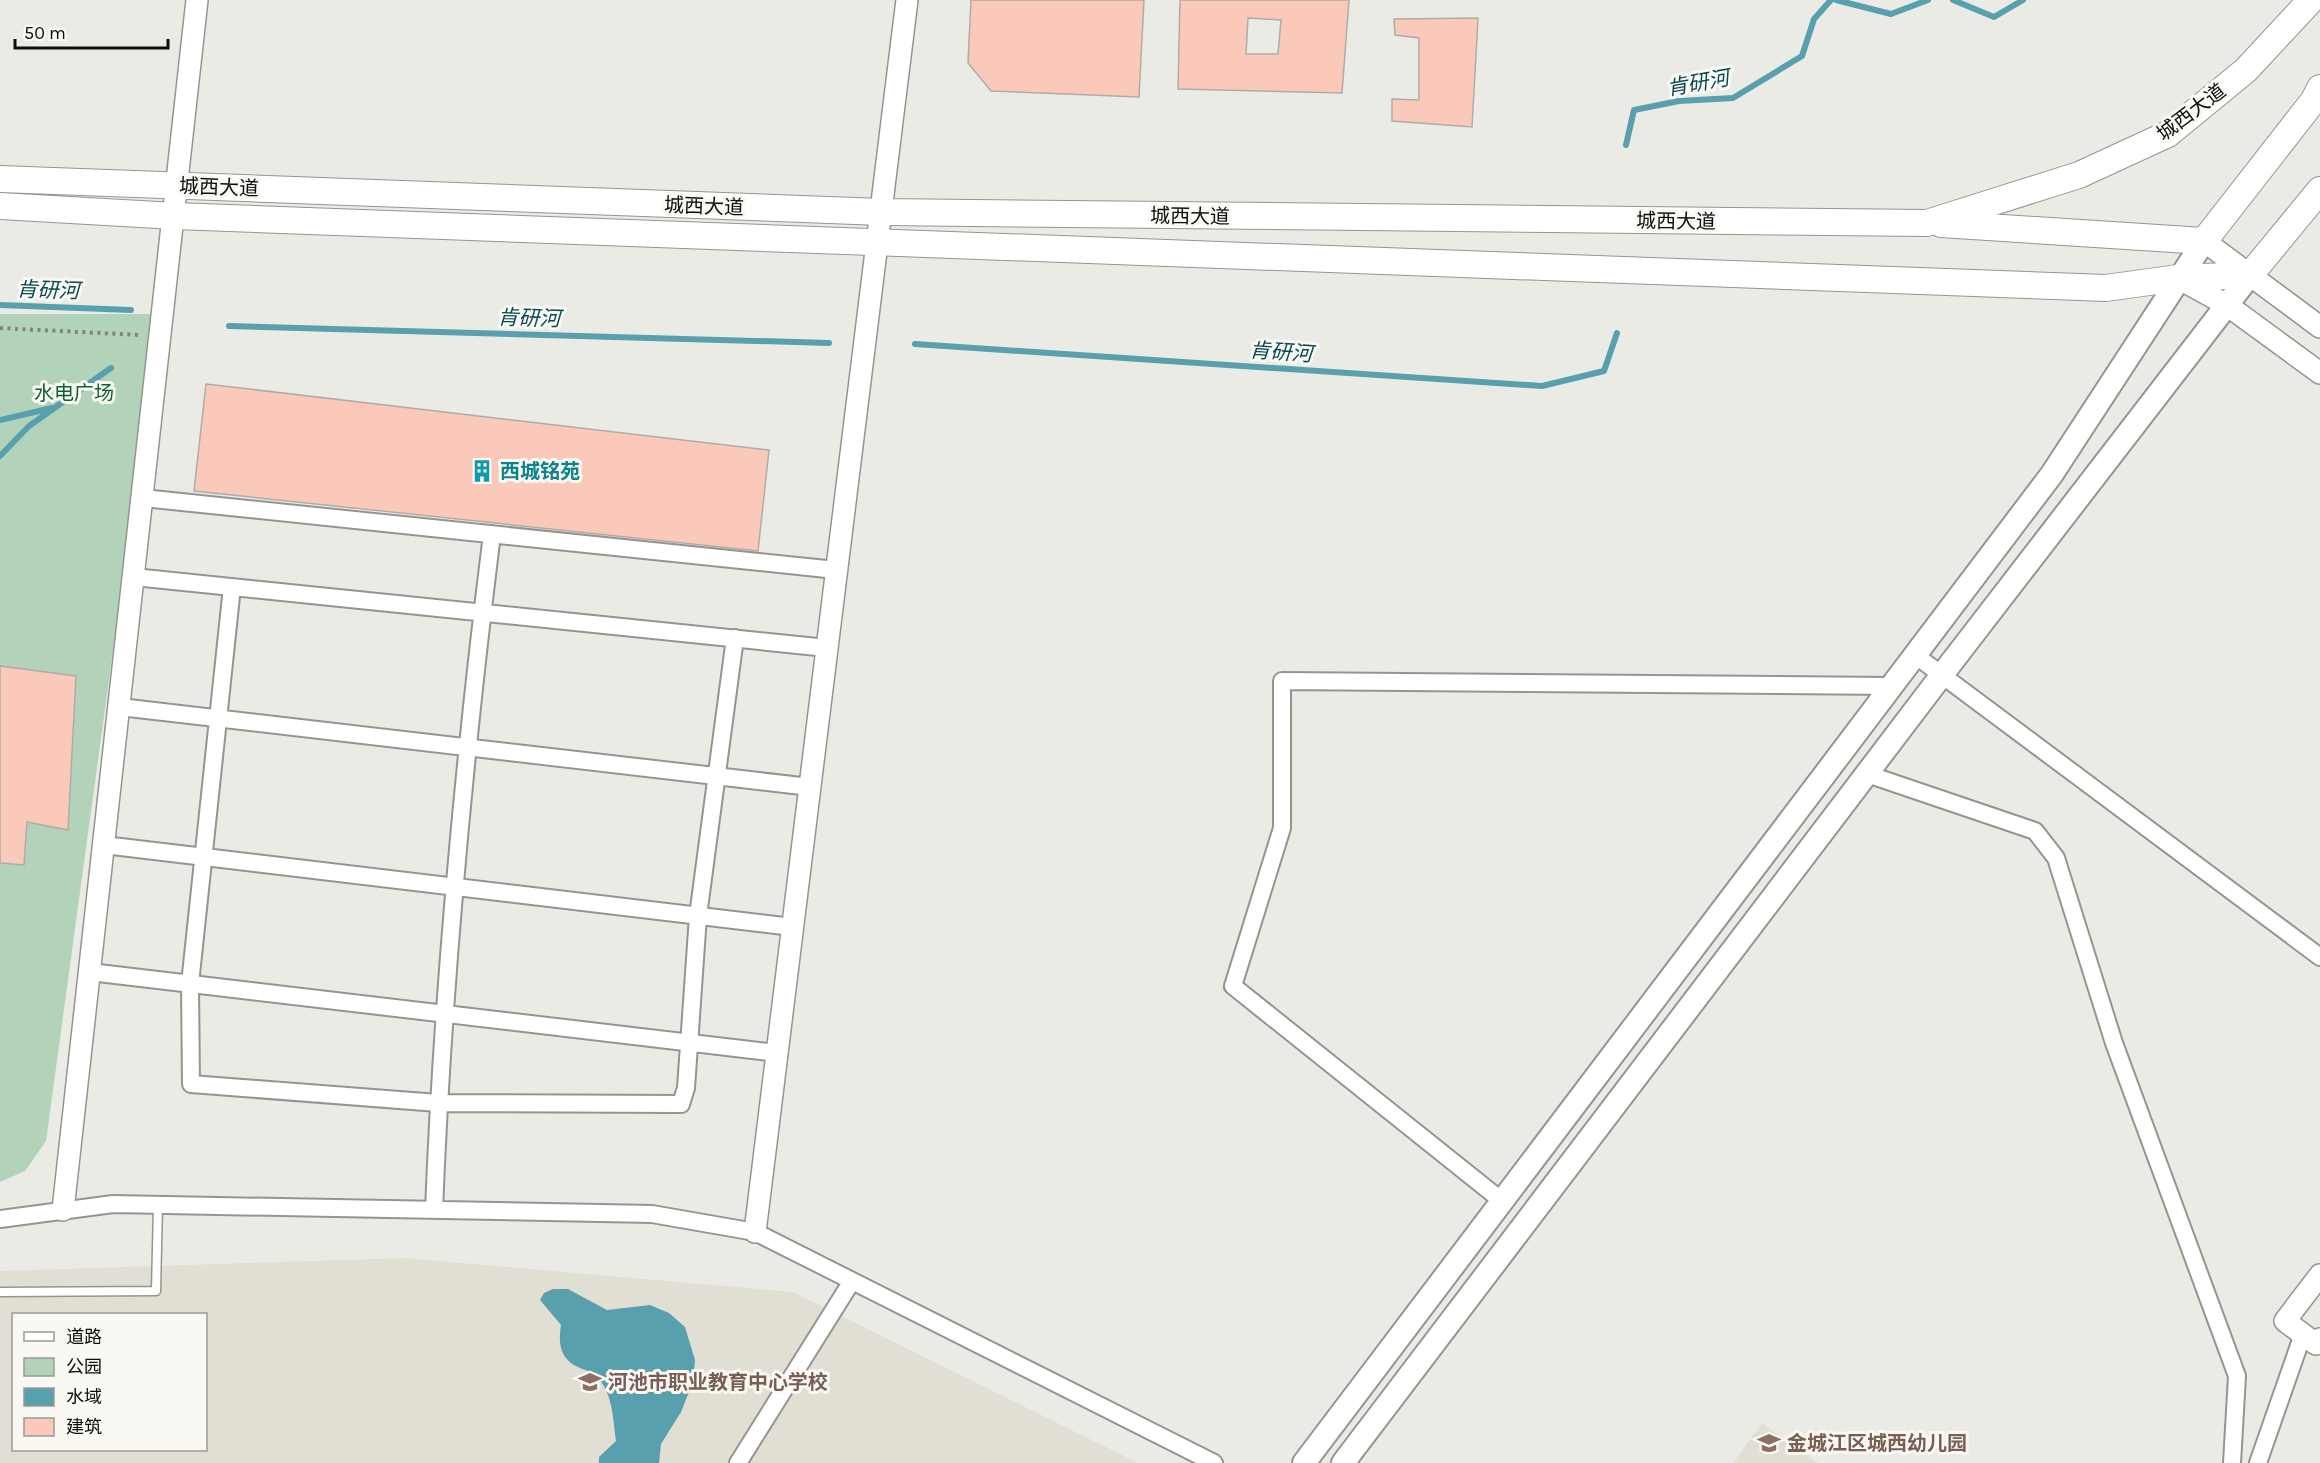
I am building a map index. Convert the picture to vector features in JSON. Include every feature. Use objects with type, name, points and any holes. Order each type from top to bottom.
[{"type":"main road","name":"城西大道","points":[[0,179],[882,212],[1927,223],[2079,175],[2168,134],[2246,70],[2311,0]]},
{"type":"main road","points":[[1304,1463],[2052,474],[2178,278],[2204,241],[2314,100],[2320,88]]},
{"type":"main road","points":[[1343,1463],[1941,676],[2250,275],[2320,190]]},
{"type":"main road","name":"城西大道","points":[[0,206],[175,216],[2106,288],[2178,278],[2250,275]]},
{"type":"main road","points":[[1927,223],[2204,241]]},
{"type":"street","points":[[63,1210],[175,216],[197,0]]},
{"type":"street","points":[[754,1232],[907,0]]},
{"type":"street","points":[[2204,241],[2320,327]]},
{"type":"street","points":[[2178,278],[2227,305],[2320,373]]},
{"type":"street","points":[[143,498],[836,570]]},
{"type":"street","points":[[434,1210],[444,1014],[457,887],[466,747],[492,534]]},
{"type":"street","points":[[134,577],[827,648]]},
{"type":"street","points":[[232,587],[220,719],[190,984],[191,1084],[438,1104],[681,1104],[686,1088],[698,916],[735,638]]},
{"type":"street","points":[[1915,655],[2320,957]]},
{"type":"street","points":[[1502,1201],[1233,986],[1282,828],[1282,681],[1892,686]]},
{"type":"street","points":[[120,707],[810,787]]},
{"type":"street","points":[[1867,774],[2035,831],[2056,858],[2114,1043],[2237,1376],[2232,1463]]},
{"type":"street","points":[[104,845],[792,927]]},
{"type":"street","points":[[90,972],[777,1053]]},
{"type":"street","points":[[0,1218],[113,1204],[652,1214],[754,1232],[1214,1463]]},
{"type":"street","points":[[2258,1463],[2312,1336],[2285,1321],[2320,1275]]},
{"type":"street","points":[[738,1463],[852,1281]]},
{"type":"lane","points":[[0,1292],[156,1291],[158,1205]]},
{"type":"path","points":[[0,328],[161,337]]},
{"type":"shaded area","name":"河池市职业教育中心学校","points":[[405,1258],[793,1292],[1138,1463],[0,1463],[0,1271]]},
{"type":"shaded area","name":"金城江区城西幼儿园","points":[[1762,1423],[1818,1463],[1733,1463]]},
{"type":"green space","name":"水电广场","points":[[0,314],[159,314],[46,1141],[25,1171],[0,1182]]},
{"type":"water","points":[[553,1289],[568,1289],[607,1310],[650,1305],[669,1313],[685,1327],[695,1360],[693,1382],[681,1412],[661,1444],[659,1463],[599,1463],[599,1457],[616,1441],[609,1397],[601,1382],[592,1372],[572,1364],[564,1355],[560,1344],[561,1325],[540,1300],[544,1293]]},
{"type":"building","points":[[971,0],[1144,0],[1139,97],[991,91],[968,63]]},
{"type":"building","points":[[1180,0],[1349,0],[1342,93],[1178,89]],"holes":[[[1248,18],[1281,20],[1278,54],[1246,54]]]},
{"type":"building","points":[[1478,18],[1472,127],[1392,121],[1392,99],[1419,100],[1419,38],[1395,35],[1394,19]]},
{"type":"building","name":"西城铭苑","points":[[206,384],[769,450],[758,551],[194,491]]},
{"type":"building","points":[[0,666],[76,676],[68,830],[27,822],[24,865],[0,863]]},
{"type":"waterway","name":"肯研河","points":[[1626,145],[1634,110],[1679,101],[1733,98],[1802,56],[1814,19],[1831,0]]},
{"type":"waterway","name":"肯研河","points":[[1836,0],[1891,14],[1928,0]]},
{"type":"waterway","name":"肯研河","points":[[1953,0],[1994,17],[2023,0]]},
{"type":"waterway","name":"肯研河","points":[[0,305],[131,310]]},
{"type":"waterway","name":"肯研河","points":[[229,326],[829,343]]},
{"type":"waterway","name":"肯研河","points":[[915,344],[1542,386],[1604,371],[1617,333]]},
{"type":"waterway","points":[[0,456],[29,426],[111,368]]},
{"type":"waterway","points":[[0,420],[52,408]]},
{"type":"place","name":"西城铭苑","points":[[482,471]]},
{"type":"place","name":"河池市职业教育中心学校","points":[[590,1382]]},
{"type":"place","name":"金城江区城西幼儿园","points":[[1769,1443]]}]
